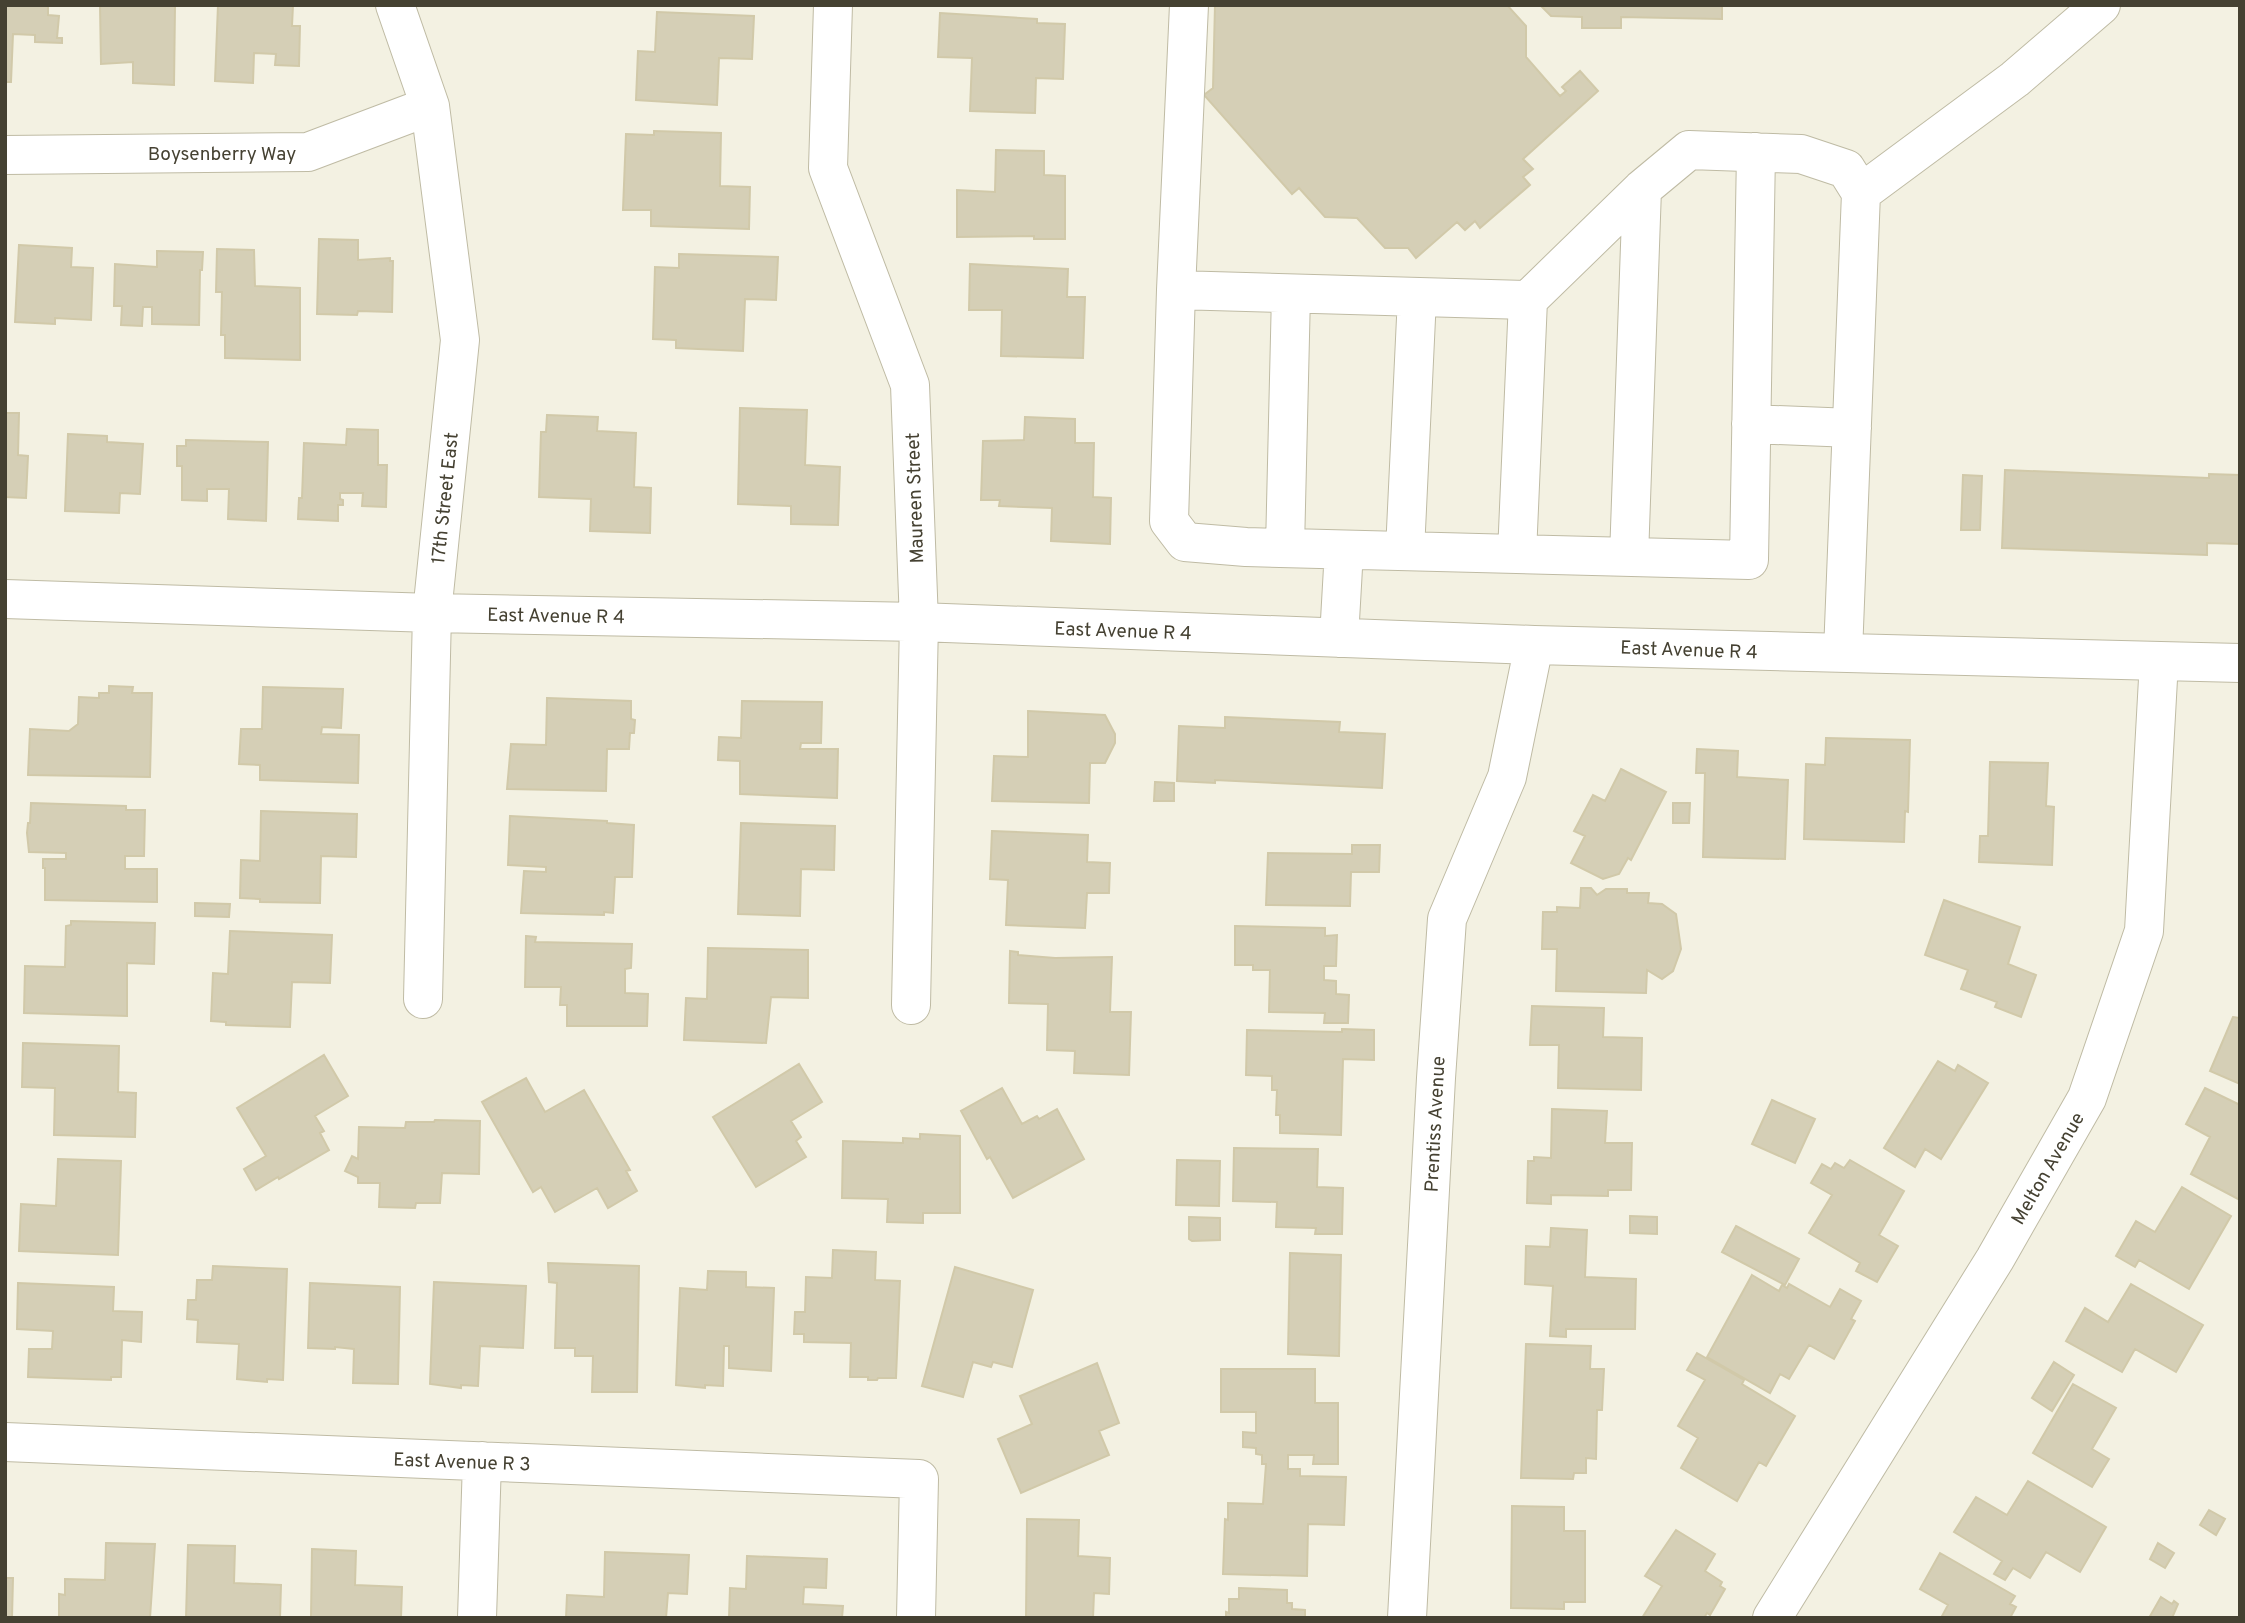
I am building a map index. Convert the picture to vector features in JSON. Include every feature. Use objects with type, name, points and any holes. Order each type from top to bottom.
[{"type":"street","name":"17th Street East","points":[[395,5],[430,106],[460,340],[432,613],[423,999]]},
{"type":"street","name":"Maureen Street","points":[[833,5],[828,168],[910,385],[919,622],[911,1006]]},
{"type":"street","points":[[1189,5],[1169,522],[1185,542],[1344,550],[1749,561],[1756,152]]},
{"type":"street","points":[[1861,193],[2015,79],[2101,5]]},
{"type":"street","name":"Boysenberry Way","points":[[5,155],[308,152],[430,106]]},
{"type":"street","points":[[1517,554],[1528,300],[1642,189],[1689,150],[1801,154],[1846,169],[1861,193],[1843,653]]},
{"type":"street","points":[[1629,557],[1642,189]]},
{"type":"street","points":[[1176,290],[1528,300]]},
{"type":"street","points":[[1285,548],[1291,294]]},
{"type":"street","points":[[1405,551],[1417,297]]},
{"type":"street","points":[[1751,424],[1852,428]]},
{"type":"street","points":[[1339,638],[1344,550]]},
{"type":"street","name":"East Avenue R 4","points":[[5,598],[432,613],[919,622],[1534,645],[2240,663]]},
{"type":"street","name":"Prentiss Avenue","points":[[1407,1618],[1447,919],[1507,777],[1534,645]]},
{"type":"street","name":"Melton Avenue","points":[[1772,1618],[1995,1259],[2087,1098],[2144,932],[2159,661]]},
{"type":"street","name":"East Avenue R 3","points":[[5,1443],[919,1479],[916,1618]]},
{"type":"street","points":[[477,1618],[482,1461]]},
{"type":"building","points":[[5,5],[48,5],[48,15],[59,16],[57,38],[62,38],[62,43],[35,42],[35,35],[13,34],[11,82],[5,82]]},
{"type":"building","points":[[100,5],[175,6],[174,85],[133,83],[133,62],[101,64]]},
{"type":"building","points":[[218,5],[293,5],[292,26],[300,26],[299,66],[275,65],[276,54],[254,53],[253,83],[215,81]]},
{"type":"building","points":[[1215,5],[1507,5],[1526,26],[1526,57],[1560,96],[1566,91],[1562,87],[1580,71],[1598,91],[1523,159],[1533,169],[1523,177],[1530,185],[1480,228],[1475,221],[1465,230],[1457,222],[1416,258],[1408,248],[1385,248],[1357,218],[1325,217],[1299,188],[1292,194],[1204,95],[1213,88]]},
{"type":"building","points":[[1540,5],[1722,5],[1722,19],[1621,17],[1621,28],[1582,28],[1582,17],[1551,16]]},
{"type":"building","points":[[657,12],[754,16],[752,59],[719,58],[717,105],[636,100],[638,51],[655,52]]},
{"type":"building","points":[[940,13],[1037,19],[1037,23],[1065,24],[1063,79],[1036,78],[1035,113],[970,111],[972,58],[938,57]]},
{"type":"building","points":[[654,131],[721,133],[720,186],[750,187],[749,229],[651,226],[651,210],[623,210],[626,134],[654,135]]},
{"type":"building","points":[[996,150],[1044,151],[1044,175],[1065,176],[1065,239],[1034,239],[1034,236],[957,237],[957,190],[995,192]]},
{"type":"building","points":[[319,239],[358,240],[358,260],[390,258],[390,261],[393,261],[392,312],[317,314]]},
{"type":"building","points":[[19,245],[72,248],[71,267],[93,268],[91,320],[55,318],[55,324],[15,322]]},
{"type":"building","points":[[217,249],[254,250],[255,286],[300,288],[300,360],[225,358],[225,335],[221,335],[222,292],[216,292]]},
{"type":"building","points":[[157,251],[203,252],[199,325],[152,324],[152,307],[143,307],[142,326],[121,325],[122,306],[114,306],[115,264],[157,267]]},
{"type":"building","points":[[679,254],[778,257],[776,300],[745,299],[743,351],[676,348],[676,340],[653,339],[655,267],[679,268]]},
{"type":"building","points":[[970,264],[1068,269],[1067,297],[1085,297],[1083,358],[1001,356],[1002,310],[969,310]]},
{"type":"building","points":[[740,408],[807,410],[805,465],[840,467],[838,525],[791,524],[791,506],[738,504]]},
{"type":"building","points":[[5,413],[19,413],[18,455],[28,456],[26,498],[5,497]]},
{"type":"building","points":[[547,415],[598,417],[597,431],[636,433],[634,487],[651,488],[650,533],[590,531],[591,499],[539,497],[541,432],[546,432]]},
{"type":"building","points":[[1025,417],[1075,419],[1075,443],[1094,443],[1093,497],[1111,498],[1110,544],[1051,541],[1052,508],[999,506],[1000,500],[981,500],[983,441],[1024,440]]},
{"type":"building","points":[[347,429],[378,430],[378,465],[387,465],[386,507],[362,506],[363,493],[340,493],[343,505],[338,505],[338,521],[298,519],[299,498],[302,498],[304,443],[346,445]]},
{"type":"building","points":[[68,434],[107,436],[107,442],[143,444],[140,494],[120,493],[119,513],[65,511]]},
{"type":"building","points":[[186,440],[268,442],[266,521],[228,519],[229,489],[207,489],[207,501],[182,500],[182,466],[177,466],[177,446],[186,446]]},
{"type":"building","points":[[2005,470],[2209,478],[2209,474],[2240,475],[2240,544],[2207,543],[2207,555],[2002,548]]},
{"type":"building","points":[[1963,475],[1982,476],[1980,530],[1961,530]]},
{"type":"building","points":[[109,686],[133,687],[132,693],[152,693],[150,777],[28,775],[30,729],[69,731],[78,724],[79,697],[99,698],[99,693],[109,693]]},
{"type":"building","points":[[263,687],[343,689],[341,728],[322,727],[321,734],[359,735],[358,783],[260,780],[260,765],[239,764],[241,729],[262,729]]},
{"type":"building","points":[[547,698],[631,701],[631,719],[635,720],[634,733],[630,733],[629,749],[607,749],[606,791],[507,789],[511,744],[546,745]]},
{"type":"building","points":[[742,701],[822,702],[821,743],[801,743],[800,749],[838,749],[837,798],[740,794],[740,761],[718,760],[719,737],[741,738]]},
{"type":"building","points":[[1028,711],[1105,715],[1115,734],[1115,743],[1105,763],[1090,763],[1089,803],[992,801],[994,756],[1028,757]]},
{"type":"building","points":[[1225,717],[1340,722],[1339,732],[1385,734],[1382,788],[1215,780],[1215,783],[1177,781],[1179,726],[1225,728]]},
{"type":"building","points":[[1826,738],[1910,740],[1908,812],[1905,811],[1904,842],[1804,839],[1806,764],[1825,765]]},
{"type":"building","points":[[1697,749],[1738,751],[1737,777],[1788,780],[1785,859],[1703,857],[1705,773],[1696,773]]},
{"type":"building","points":[[1990,762],[2048,763],[2046,806],[2054,807],[2052,865],[1979,862],[1980,836],[1988,836]]},
{"type":"building","points":[[1621,769],[1666,792],[1631,860],[1628,858],[1619,874],[1603,879],[1571,863],[1585,836],[1574,831],[1593,795],[1605,801]]},
{"type":"building","points":[[1155,782],[1174,783],[1174,801],[1154,801]]},
{"type":"building","points":[[31,803],[126,806],[126,810],[145,810],[144,856],[125,856],[125,869],[157,869],[157,902],[45,900],[43,859],[66,859],[66,853],[29,852],[27,833]]},
{"type":"building","points":[[1673,803],[1690,803],[1689,823],[1673,823]]},
{"type":"building","points":[[261,811],[357,814],[356,857],[321,856],[320,903],[260,902],[260,899],[240,898],[241,860],[260,861]]},
{"type":"building","points":[[510,816],[634,825],[632,877],[615,877],[613,913],[521,913],[524,871],[546,872],[546,867],[508,865]]},
{"type":"building","points":[[741,823],[835,826],[834,870],[801,869],[800,916],[738,914]]},
{"type":"building","points":[[992,831],[1088,835],[1087,862],[1110,863],[1109,893],[1087,893],[1085,928],[1006,925],[1008,880],[990,879]]},
{"type":"building","points":[[1352,845],[1380,845],[1379,872],[1351,872],[1350,906],[1266,905],[1268,853],[1352,854]]},
{"type":"building","points":[[1581,888],[1591,888],[1597,895],[1606,889],[1649,893],[1648,903],[1662,904],[1676,914],[1681,949],[1673,971],[1662,979],[1647,970],[1646,993],[1556,991],[1557,949],[1542,949],[1543,912],[1557,912],[1557,907],[1580,908]]},
{"type":"building","points":[[1944,900],[2020,927],[2008,964],[2036,975],[2021,1017],[1995,1007],[1997,1002],[1961,989],[1968,970],[1925,955]]},
{"type":"building","points":[[195,903],[230,904],[229,917],[195,916]]},
{"type":"building","points":[[71,921],[155,923],[154,964],[127,963],[127,1016],[24,1013],[25,966],[65,967],[66,926],[71,925]]},
{"type":"building","points":[[1235,926],[1325,928],[1325,936],[1337,935],[1336,966],[1324,966],[1324,980],[1336,981],[1336,994],[1349,995],[1348,1023],[1324,1023],[1325,1013],[1269,1012],[1270,970],[1253,970],[1253,965],[1235,965]]},
{"type":"building","points":[[230,931],[332,935],[330,983],[292,982],[290,1027],[226,1025],[226,1022],[211,1021],[213,973],[228,974]]},
{"type":"building","points":[[526,936],[536,937],[535,942],[632,944],[631,968],[625,969],[625,993],[648,994],[647,1026],[567,1026],[567,1005],[560,1005],[561,987],[525,987]]},
{"type":"building","points":[[708,948],[808,950],[808,998],[771,997],[766,1043],[684,1040],[686,998],[707,999]]},
{"type":"building","points":[[1010,951],[1018,952],[1018,955],[1055,958],[1112,957],[1110,1012],[1131,1012],[1129,1075],[1074,1073],[1075,1051],[1047,1050],[1048,1004],[1009,1003]]},
{"type":"building","points":[[1532,1006],[1604,1008],[1603,1037],[1642,1038],[1641,1090],[1558,1088],[1559,1045],[1530,1045]]},
{"type":"building","points":[[2233,1017],[2240,1018],[2240,1084],[2210,1071]]},
{"type":"building","points":[[1342,1029],[1374,1030],[1374,1060],[1343,1059],[1341,1135],[1280,1133],[1280,1115],[1276,1115],[1277,1090],[1272,1090],[1272,1076],[1246,1075],[1247,1030],[1342,1032]]},
{"type":"building","points":[[23,1043],[119,1046],[118,1092],[136,1093],[135,1137],[54,1135],[55,1088],[22,1087]]},
{"type":"building","points":[[324,1055],[348,1096],[315,1116],[324,1131],[320,1133],[329,1150],[256,1190],[244,1169],[266,1156],[237,1108]]},
{"type":"building","points":[[1938,1061],[1955,1071],[1958,1065],[1988,1083],[1941,1159],[1925,1149],[1915,1167],[1884,1148]]},
{"type":"building","points":[[799,1064],[822,1102],[791,1121],[801,1137],[796,1141],[806,1157],[756,1187],[713,1117]]},
{"type":"building","points":[[526,1078],[545,1112],[584,1090],[630,1170],[626,1171],[637,1191],[608,1208],[597,1188],[555,1212],[541,1187],[533,1192],[482,1102]]},
{"type":"building","points":[[1002,1088],[1022,1124],[1037,1116],[1039,1119],[1057,1109],[1084,1159],[1013,1198],[990,1157],[987,1159],[961,1111]]},
{"type":"building","points":[[2205,1088],[2240,1105],[2240,1200],[2191,1174],[2210,1137],[2186,1124]]},
{"type":"building","points":[[1772,1100],[1815,1119],[1795,1163],[1752,1144]]},
{"type":"building","points":[[1552,1109],[1607,1111],[1605,1143],[1632,1143],[1631,1190],[1608,1190],[1608,1196],[1551,1195],[1551,1204],[1527,1203],[1528,1161],[1534,1161],[1534,1157],[1551,1158]]},
{"type":"building","points":[[480,1121],[479,1174],[442,1173],[440,1203],[416,1203],[415,1208],[379,1207],[380,1183],[358,1183],[358,1177],[345,1171],[352,1156],[358,1159],[359,1127],[405,1128],[406,1122]]},
{"type":"building","points":[[920,1134],[960,1136],[960,1213],[923,1213],[923,1223],[887,1222],[888,1199],[842,1198],[843,1141],[903,1143],[903,1138],[920,1139]]},
{"type":"building","points":[[1234,1148],[1318,1149],[1317,1187],[1343,1188],[1342,1234],[1315,1234],[1316,1228],[1276,1227],[1277,1202],[1233,1201]]},
{"type":"building","points":[[58,1159],[121,1161],[118,1255],[19,1251],[21,1204],[56,1206]]},
{"type":"building","points":[[1177,1160],[1220,1161],[1219,1206],[1176,1205]]},
{"type":"building","points":[[1850,1160],[1904,1191],[1879,1235],[1898,1246],[1877,1282],[1856,1271],[1860,1263],[1809,1233],[1832,1195],[1811,1183],[1822,1164],[1831,1169],[1835,1163],[1844,1168]]},
{"type":"building","points":[[2182,1187],[2231,1216],[2189,1289],[2139,1260],[2135,1267],[2116,1256],[2136,1221],[2155,1232]]},
{"type":"building","points":[[1630,1216],[1657,1217],[1657,1234],[1630,1233]]},
{"type":"building","points":[[1189,1217],[1220,1218],[1220,1240],[1189,1239]]},
{"type":"building","points":[[1736,1226],[1799,1259],[1785,1285],[1722,1252]]},
{"type":"building","points":[[1551,1228],[1587,1230],[1585,1277],[1636,1279],[1635,1329],[1566,1329],[1566,1337],[1550,1336],[1553,1286],[1525,1284],[1526,1246],[1550,1247]]},
{"type":"building","points":[[833,1250],[876,1252],[875,1280],[900,1281],[896,1378],[868,1380],[868,1377],[850,1377],[851,1343],[804,1342],[804,1334],[794,1334],[795,1312],[805,1312],[806,1277],[832,1278]]},
{"type":"building","points":[[1290,1253],[1341,1255],[1339,1356],[1288,1354]]},
{"type":"building","points":[[548,1263],[639,1266],[637,1392],[592,1392],[593,1356],[575,1356],[575,1348],[555,1348],[557,1283],[549,1282]]},
{"type":"building","points":[[213,1266],[287,1269],[283,1380],[267,1379],[267,1382],[237,1379],[239,1344],[197,1342],[198,1320],[187,1319],[188,1300],[196,1300],[197,1280],[212,1280]]},
{"type":"building","points":[[955,1267],[1033,1290],[1012,1367],[993,1362],[991,1367],[973,1362],[963,1397],[922,1386]]},
{"type":"building","points":[[708,1271],[746,1272],[746,1287],[774,1288],[771,1371],[729,1368],[729,1346],[724,1346],[723,1386],[705,1385],[705,1388],[676,1385],[680,1288],[707,1290]]},
{"type":"building","points":[[1752,1275],[1779,1291],[1782,1285],[1787,1288],[1789,1284],[1830,1307],[1840,1289],[1861,1301],[1851,1319],[1855,1321],[1834,1359],[1809,1345],[1789,1379],[1780,1374],[1770,1393],[1707,1357]]},
{"type":"building","points":[[434,1282],[526,1286],[523,1348],[480,1346],[478,1386],[461,1385],[461,1388],[430,1384]]},
{"type":"building","points":[[18,1283],[114,1287],[113,1311],[142,1312],[141,1342],[122,1340],[121,1377],[111,1377],[111,1380],[28,1377],[29,1349],[52,1349],[53,1331],[17,1329]]},
{"type":"building","points":[[310,1283],[400,1287],[398,1384],[353,1383],[354,1349],[308,1348]]},
{"type":"building","points":[[2131,1284],[2203,1325],[2176,1372],[2135,1349],[2122,1372],[2066,1341],[2085,1308],[2108,1322]]},
{"type":"building","points":[[1526,1344],[1591,1346],[1590,1369],[1604,1369],[1602,1410],[1597,1410],[1596,1459],[1586,1458],[1586,1473],[1574,1473],[1573,1479],[1521,1478]]},
{"type":"building","points":[[1697,1353],[1744,1380],[1742,1384],[1795,1416],[1766,1466],[1759,1462],[1737,1501],[1681,1468],[1698,1438],[1678,1426],[1705,1380],[1687,1370]]},
{"type":"building","points":[[2054,1362],[2074,1375],[2052,1411],[2032,1398]]},
{"type":"building","points":[[1097,1363],[1119,1423],[1099,1431],[1109,1455],[1021,1493],[998,1439],[1032,1424],[1020,1396]]},
{"type":"building","points":[[1221,1369],[1315,1369],[1315,1403],[1338,1403],[1338,1464],[1313,1464],[1314,1455],[1288,1455],[1288,1469],[1300,1469],[1300,1476],[1346,1477],[1344,1525],[1308,1524],[1307,1576],[1223,1574],[1228,1503],[1263,1504],[1266,1464],[1262,1464],[1262,1455],[1256,1454],[1256,1448],[1243,1447],[1243,1432],[1256,1433],[1256,1412],[1221,1412]]},
{"type":"building","points":[[2073,1384],[2116,1408],[2092,1449],[2109,1459],[2092,1487],[2033,1453]]},
{"type":"building","points":[[2028,1481],[2106,1527],[2080,1572],[2046,1552],[2030,1578],[2013,1568],[2005,1580],[1994,1574],[2002,1561],[1954,1532],[1976,1497],[2007,1515]]},
{"type":"building","points":[[1512,1506],[1564,1507],[1564,1531],[1585,1531],[1585,1602],[1564,1602],[1564,1609],[1511,1608]]},
{"type":"building","points":[[2209,1510],[2225,1519],[2216,1535],[2200,1525]]},
{"type":"building","points":[[1027,1519],[1079,1520],[1078,1556],[1110,1558],[1109,1594],[1094,1593],[1093,1618],[1026,1618]]},
{"type":"building","points":[[1676,1530],[1715,1554],[1705,1571],[1722,1582],[1720,1586],[1725,1589],[1710,1615],[1707,1613],[1704,1618],[1642,1618],[1662,1586],[1645,1576]]},
{"type":"building","points":[[106,1543],[155,1544],[150,1618],[59,1618],[59,1594],[65,1595],[65,1579],[105,1580]]},
{"type":"building","points":[[2158,1543],[2174,1553],[2165,1568],[2150,1559]]},
{"type":"building","points":[[188,1545],[235,1546],[234,1583],[281,1585],[280,1618],[186,1618]]},
{"type":"building","points":[[312,1549],[356,1551],[355,1585],[402,1587],[401,1618],[311,1618]]},
{"type":"building","points":[[605,1552],[689,1555],[687,1594],[668,1593],[666,1618],[566,1618],[567,1595],[604,1597]]},
{"type":"building","points":[[1940,1553],[2015,1596],[2010,1604],[2016,1607],[2010,1618],[1941,1618],[1948,1605],[1920,1589]]},
{"type":"building","points":[[747,1556],[827,1559],[826,1588],[804,1587],[803,1604],[843,1606],[842,1618],[729,1618],[730,1588],[746,1589]]},
{"type":"building","points":[[5,1578],[13,1578],[12,1618],[5,1618]]},
{"type":"building","points":[[1239,1588],[1287,1590],[1287,1603],[1292,1603],[1292,1609],[1305,1610],[1305,1618],[1226,1618],[1226,1612],[1229,1613],[1229,1599],[1239,1599]]},
{"type":"building","points":[[2161,1597],[2172,1604],[2174,1601],[2178,1604],[2172,1618],[2149,1618]]}]
